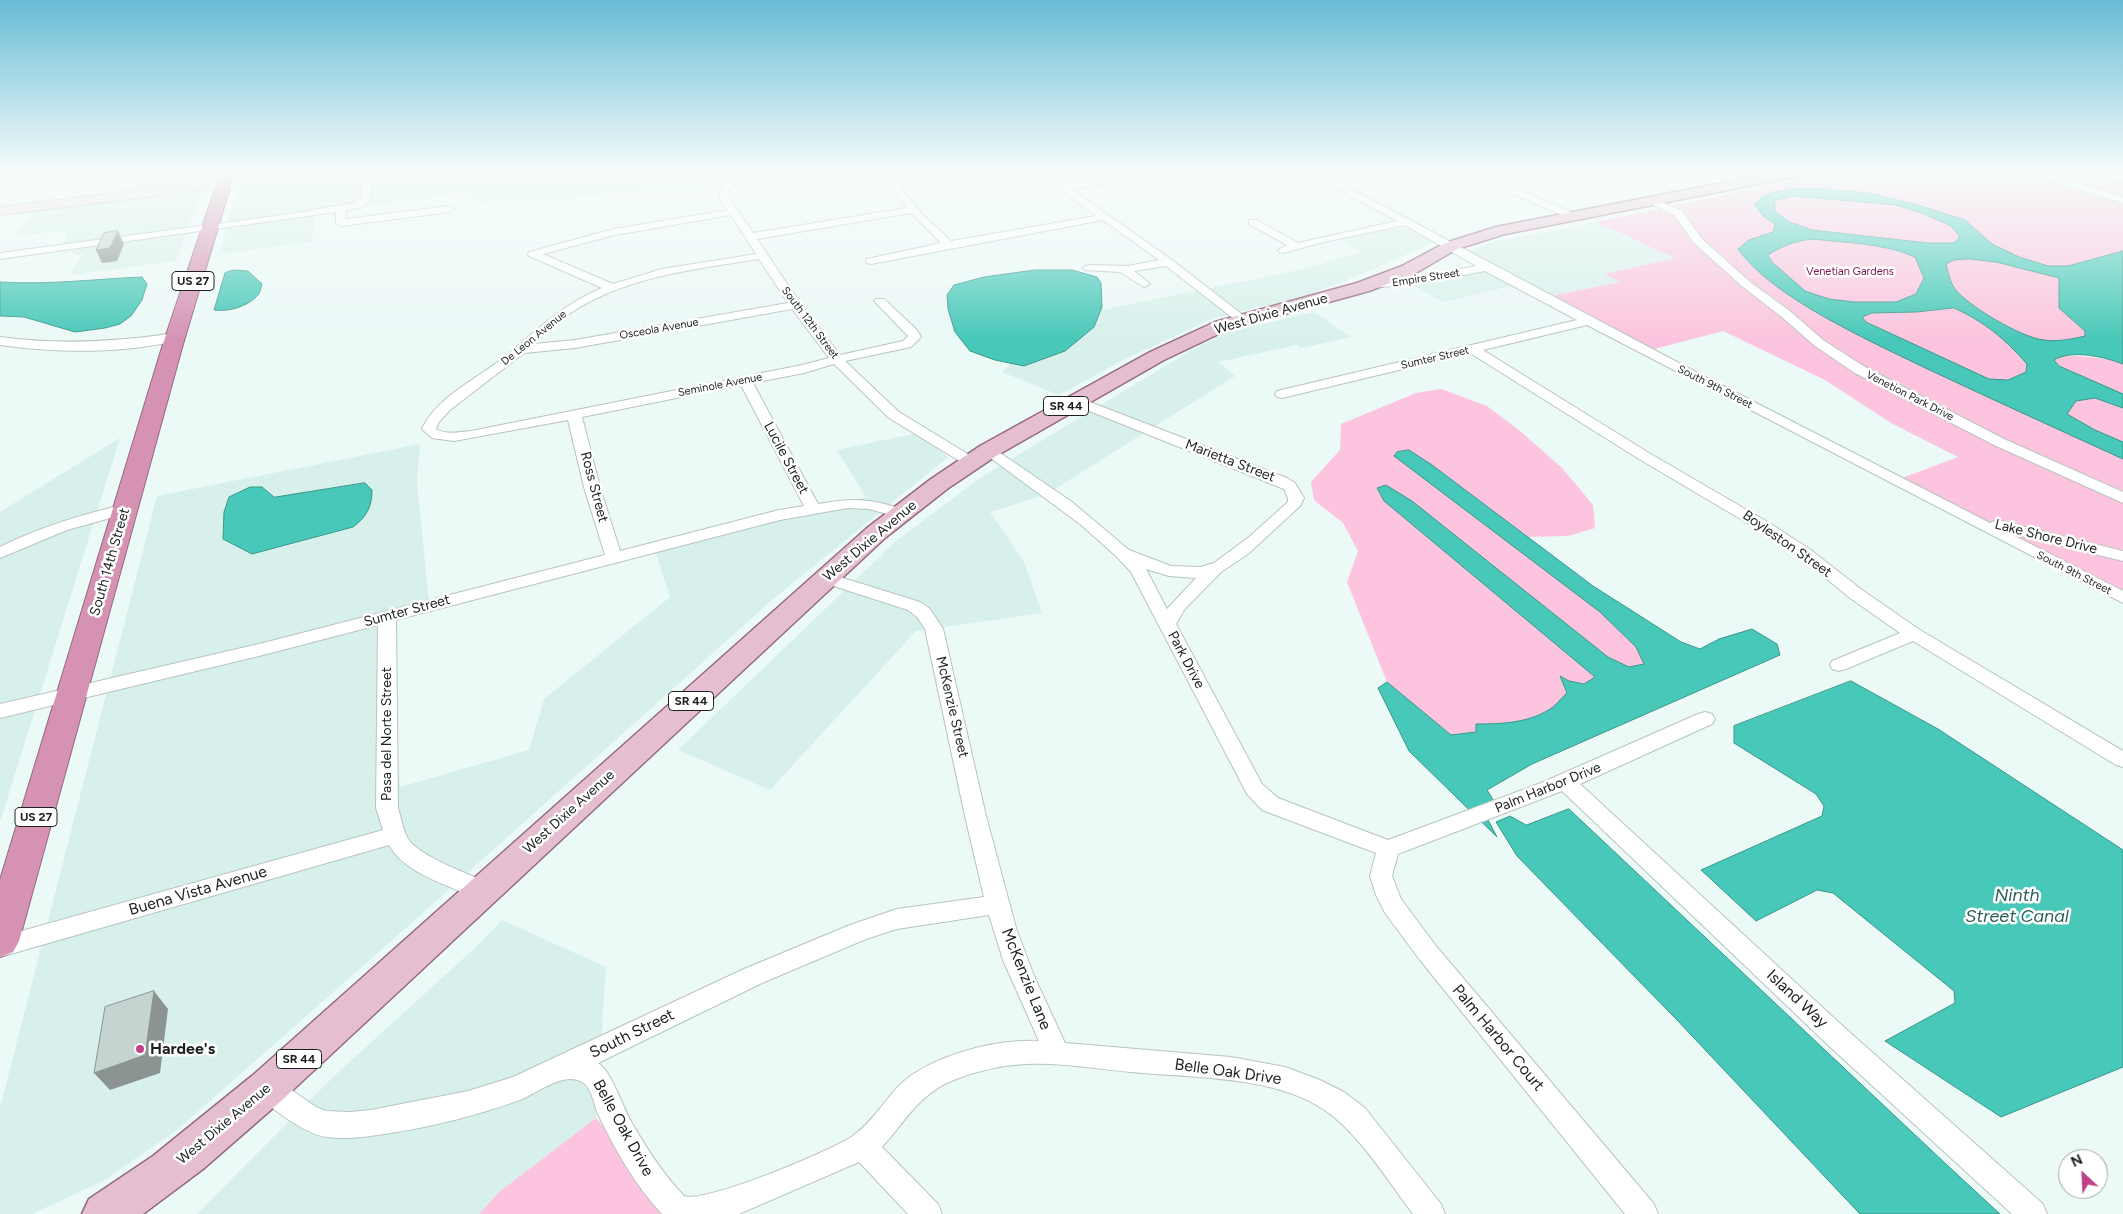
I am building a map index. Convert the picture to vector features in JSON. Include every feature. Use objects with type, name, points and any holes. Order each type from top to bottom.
[{"type":"highway","name":"South 14th Street","points":[[0,941],[175,337],[210,228]]},
{"type":"main road","name":"West Dixie Avenue","points":[[104,1214],[140,1193],[168,1172],[267,1088],[827,578],[901,513],[979,456],[1178,344],[1242,319],[1364,287],[1408,270],[1451,246],[1514,228]]},
{"type":"street","points":[[0,256],[210,228]]},
{"type":"street","points":[[611,287],[533,254],[614,232],[640,228]]},
{"type":"street","name":"South 12th Street","points":[[743,228],[817,336],[838,361],[894,414],[979,456]]},
{"type":"street","points":[[750,237],[806,228]]},
{"type":"street","points":[[931,228],[949,245]]},
{"type":"street","points":[[871,261],[1046,228]]},
{"type":"street","points":[[1120,228],[1242,319]]},
{"type":"street","points":[[1263,228],[1296,246]]},
{"type":"street","points":[[1283,250],[1322,239],[1378,228]]},
{"type":"street","name":"South 9th Street","points":[[1417,228],[1588,321],[2123,598]]},
{"type":"street","name":"Venetion Park Drive","points":[[1688,228],[1698,241],[1732,272],[1787,315],[1818,343],[1860,370],[1999,442],[2123,498]]},
{"type":"street","name":"De Leon Avenue","points":[[472,435],[447,437],[431,433],[429,429],[435,417],[568,309],[611,287],[692,267],[761,256]]},
{"type":"street","points":[[1089,268],[1123,269],[1168,262]]},
{"type":"street","name":"Empire Street","points":[[1364,287],[1415,281],[1487,267]]},
{"type":"street","points":[[1123,269],[1144,284]]},
{"type":"street","name":"Seminole Avenue","points":[[472,435],[838,361],[844,357],[913,341],[912,333],[880,301]]},
{"type":"street","name":"Osceola Avenue","points":[[522,348],[574,344],[795,305]]},
{"type":"street","name":"Sumter Street","points":[[1282,394],[1588,321]]},
{"type":"street","points":[[0,341],[75,348],[116,345],[175,337]]},
{"type":"street","name":"Boyleston Street","points":[[1473,349],[1644,456],[1724,501],[1805,553],[1856,594],[1914,634],[2123,760]]},
{"type":"street","name":"Lucile Street","points":[[745,380],[813,509],[858,502],[901,513]]},
{"type":"street","name":"Marietta Street","points":[[1077,401],[1282,481],[1294,491],[1295,503],[1271,525],[1214,570]]},
{"type":"street","name":"Ross Street","points":[[574,414],[592,487],[614,558]]},
{"type":"street","name":"Park Drive","points":[[979,456],[1096,528],[1123,552],[1138,570],[1254,789],[1264,799],[1270,804],[1388,849]]},
{"type":"street","points":[[0,554],[39,534],[66,524],[126,509]]},
{"type":"street","name":"Sumter Street","points":[[0,711],[263,649],[760,519],[813,509]]},
{"type":"street","name":"Lake Shore Drive","points":[[1968,518],[2123,556]]},
{"type":"street","points":[[1123,552],[1146,565],[1164,570],[1193,572],[1214,570]]},
{"type":"street","points":[[1167,624],[1177,607],[1214,570]]},
{"type":"street","name":"McKenzie Street","points":[[827,578],[914,606],[924,613],[934,629],[998,904]]},
{"type":"street","name":"Pasa del Norte Street","points":[[388,616],[387,808],[396,835],[402,847],[422,861],[483,891]]},
{"type":"street","points":[[1839,665],[1914,634]]},
{"type":"street","name":"Palm Harbor Drive","points":[[1388,849],[1479,816],[1564,782],[1624,757],[1705,719]]},
{"type":"street","name":"Island Way","points":[[1564,782],[1837,1037],[2033,1214]]},
{"type":"street","name":"Buena Vista Avenue","points":[[0,947],[396,835]]},
{"type":"street","name":"Palm Harbor Court","points":[[1388,849],[1381,876],[1393,906],[1428,953],[1644,1214]]},
{"type":"street","name":"McKenzie Lane","points":[[998,904],[1004,929],[1020,970],[1057,1053]]},
{"type":"street","name":"South Street","points":[[267,1088],[306,1116],[326,1124],[350,1126],[408,1117],[468,1104],[518,1088],[753,976],[858,932],[897,919],[998,904]]},
{"type":"street","name":"Belle Oak Drive","points":[[565,1066],[588,1071],[596,1076],[608,1105],[649,1177],[675,1206],[684,1212],[700,1213],[728,1207],[755,1197],[862,1146],[877,1133],[913,1091],[926,1080],[946,1071],[1003,1055],[1026,1052],[1057,1053],[1218,1068],[1282,1078],[1320,1091],[1340,1103],[1355,1117],[1431,1214]]},
{"type":"street","points":[[862,1146],[928,1214]]},
{"type":"shaded area","points":[[22,228],[188,228],[176,261],[70,275],[81,257],[63,247],[69,230],[17,236]]},
{"type":"shaded area","points":[[227,228],[313,228],[312,242],[220,254]]},
{"type":"shaded area","points":[[1402,228],[1421,228],[1442,238],[1374,269],[1306,296],[1214,318],[1127,358],[1059,395],[1002,372],[1011,363],[1024,366],[1065,351],[1094,327],[1101,310],[1306,269],[1362,251],[1341,239]]},
{"type":"shaded area","points":[[1566,228],[1609,228],[1676,258],[1605,274],[1621,282],[1546,297],[1520,284],[1443,302],[1414,286],[1491,269],[1463,253],[1496,241]]},
{"type":"shaded area","points":[[1314,312],[1351,337],[1301,348],[1296,345],[1218,362],[1235,376],[1047,494],[990,512],[1024,562],[1042,613],[916,631],[770,790],[678,750],[895,542],[980,478],[1192,350],[1228,332]]},
{"type":"shaded area","points":[[918,433],[948,457],[772,600],[177,1130],[103,1181],[32,1214],[0,1214],[0,1108],[157,496],[420,444],[417,482],[429,604],[388,614],[400,787],[529,750],[544,699],[670,597],[655,551],[866,497],[837,450]],"holes":[[[365,483],[353,527],[286,546],[252,554],[262,487],[274,497]]]},
{"type":"shaded area","points":[[120,438],[0,822],[0,512]]},
{"type":"shaded area","points":[[502,920],[606,967],[596,1118],[499,1192],[479,1214],[197,1214],[332,1078],[475,948]]},
{"type":"green space","points":[[1608,228],[1774,228],[1773,232],[1749,240],[1738,249],[1863,338],[2123,459],[2123,597],[1894,481],[1958,457],[1891,423],[1825,380],[1723,331],[1647,351],[1546,297],[1620,282],[1604,274],[1675,258]]},
{"type":"green space","points":[[1805,228],[1953,228],[1961,237],[1954,243],[1928,243]]},
{"type":"green space","points":[[1974,228],[2123,228],[2123,251],[2068,266],[2048,266],[2019,257],[1992,244]]},
{"type":"green space","name":"Venetian Gardens","points":[[1812,239],[1890,249],[1915,257],[1924,278],[1916,294],[1896,302],[1854,302],[1829,299],[1805,291],[1772,262],[1768,255],[1789,244]]},
{"type":"green space","points":[[1969,259],[1996,262],[2059,278],[2059,308],[2085,331],[2086,337],[2054,341],[2034,338],[2022,334],[1996,320],[1971,304],[1955,289],[1948,274],[1946,264],[1954,260]]},
{"type":"green space","name":"Venetian Gardens","points":[[1954,308],[1985,325],[2002,339],[2027,364],[2026,372],[2008,380],[1989,379],[1866,322],[1861,317],[1872,313],[1916,312]]},
{"type":"green space","points":[[2062,356],[2093,357],[2123,364],[2123,394],[2059,366],[2054,360]]},
{"type":"green space","points":[[1441,389],[1487,406],[1520,431],[1562,468],[1593,505],[1595,528],[1568,536],[1528,537],[1432,465],[1537,563],[1600,612],[1636,647],[1644,665],[1629,667],[1608,657],[1412,501],[1377,488],[1384,501],[1595,677],[1584,684],[1569,681],[1561,676],[1567,693],[1553,707],[1536,716],[1506,723],[1476,724],[1476,732],[1451,735],[1387,682],[1347,582],[1358,551],[1343,523],[1314,500],[1311,482],[1340,450],[1341,424],[1416,393]]},
{"type":"green space","points":[[2095,398],[2123,408],[2123,442],[2095,430],[2067,414],[2076,401]]},
{"type":"green space","points":[[596,1118],[648,1181],[698,1214],[479,1214],[499,1192]]},
{"type":"water","points":[[1774,228],[1805,228],[1928,243],[1954,243],[1960,237],[1952,228],[1974,228],[1992,244],[2019,257],[2048,266],[2068,266],[2123,251],[2123,364],[2088,355],[2070,355],[2054,360],[2059,366],[2123,394],[2123,408],[2095,398],[2076,401],[2067,414],[2095,430],[2123,442],[2123,459],[1873,343],[1796,300],[1753,267],[1738,249],[1749,240],[1773,232]],"holes":[[[1812,239],[1865,244],[1903,252],[1915,257],[1924,278],[1916,294],[1896,302],[1854,302],[1829,299],[1805,291],[1772,262],[1768,255],[1789,244]],[[1969,259],[1996,262],[2059,278],[2059,308],[2085,331],[2085,336],[2049,341],[2034,338],[1983,312],[1962,296],[1950,280],[1946,264],[1954,260]],[[1954,308],[1985,325],[2011,347],[2027,364],[2026,372],[2008,380],[1989,379],[1866,322],[1862,317],[1872,313],[1916,312]]]},
{"type":"water","points":[[234,270],[248,271],[262,284],[259,294],[253,300],[237,308],[214,310],[225,273]]},
{"type":"water","points":[[1035,270],[1072,270],[1097,277],[1101,283],[1102,307],[1094,327],[1065,351],[1024,366],[995,360],[970,351],[955,332],[948,309],[947,295],[954,285],[984,277]]},
{"type":"water","points":[[142,277],[147,284],[142,300],[131,316],[120,324],[75,332],[24,317],[0,316],[0,282],[54,282]]},
{"type":"water","points":[[1409,450],[1432,465],[1593,586],[1681,642],[1700,649],[1719,639],[1752,629],[1777,644],[1780,655],[1532,764],[1487,790],[1500,811],[1487,818],[1497,837],[1409,751],[1378,688],[1387,682],[1451,735],[1476,732],[1476,724],[1516,722],[1544,712],[1553,707],[1567,693],[1560,676],[1569,681],[1584,684],[1595,677],[1384,501],[1377,488],[1386,485],[1412,501],[1608,657],[1629,667],[1644,664],[1636,647],[1600,612],[1394,456],[1397,452]]},
{"type":"water","points":[[365,483],[372,490],[371,502],[365,516],[353,527],[252,554],[223,539],[224,512],[229,497],[250,487],[262,487],[274,497]]},
{"type":"water","name":"Ninth Street Canal","points":[[1851,681],[1938,729],[2123,850],[2123,1067],[2001,1117],[1885,1041],[1955,1003],[1954,991],[1833,893],[1817,890],[1756,921],[1701,870],[1822,816],[1824,806],[1816,794],[1734,743],[1734,726]]},
{"type":"water","points":[[1569,809],[2000,1214],[1860,1214],[1676,1019],[1517,856],[1496,822],[1510,816],[1526,825]]},
{"type":"building","points":[[118,231],[110,248],[96,250],[104,233]]},
{"type":"building","points":[[154,991],[145,1055],[94,1073],[105,1007]]},
{"type":"place","name":"Hardee's","points":[[140,1049]]}]
